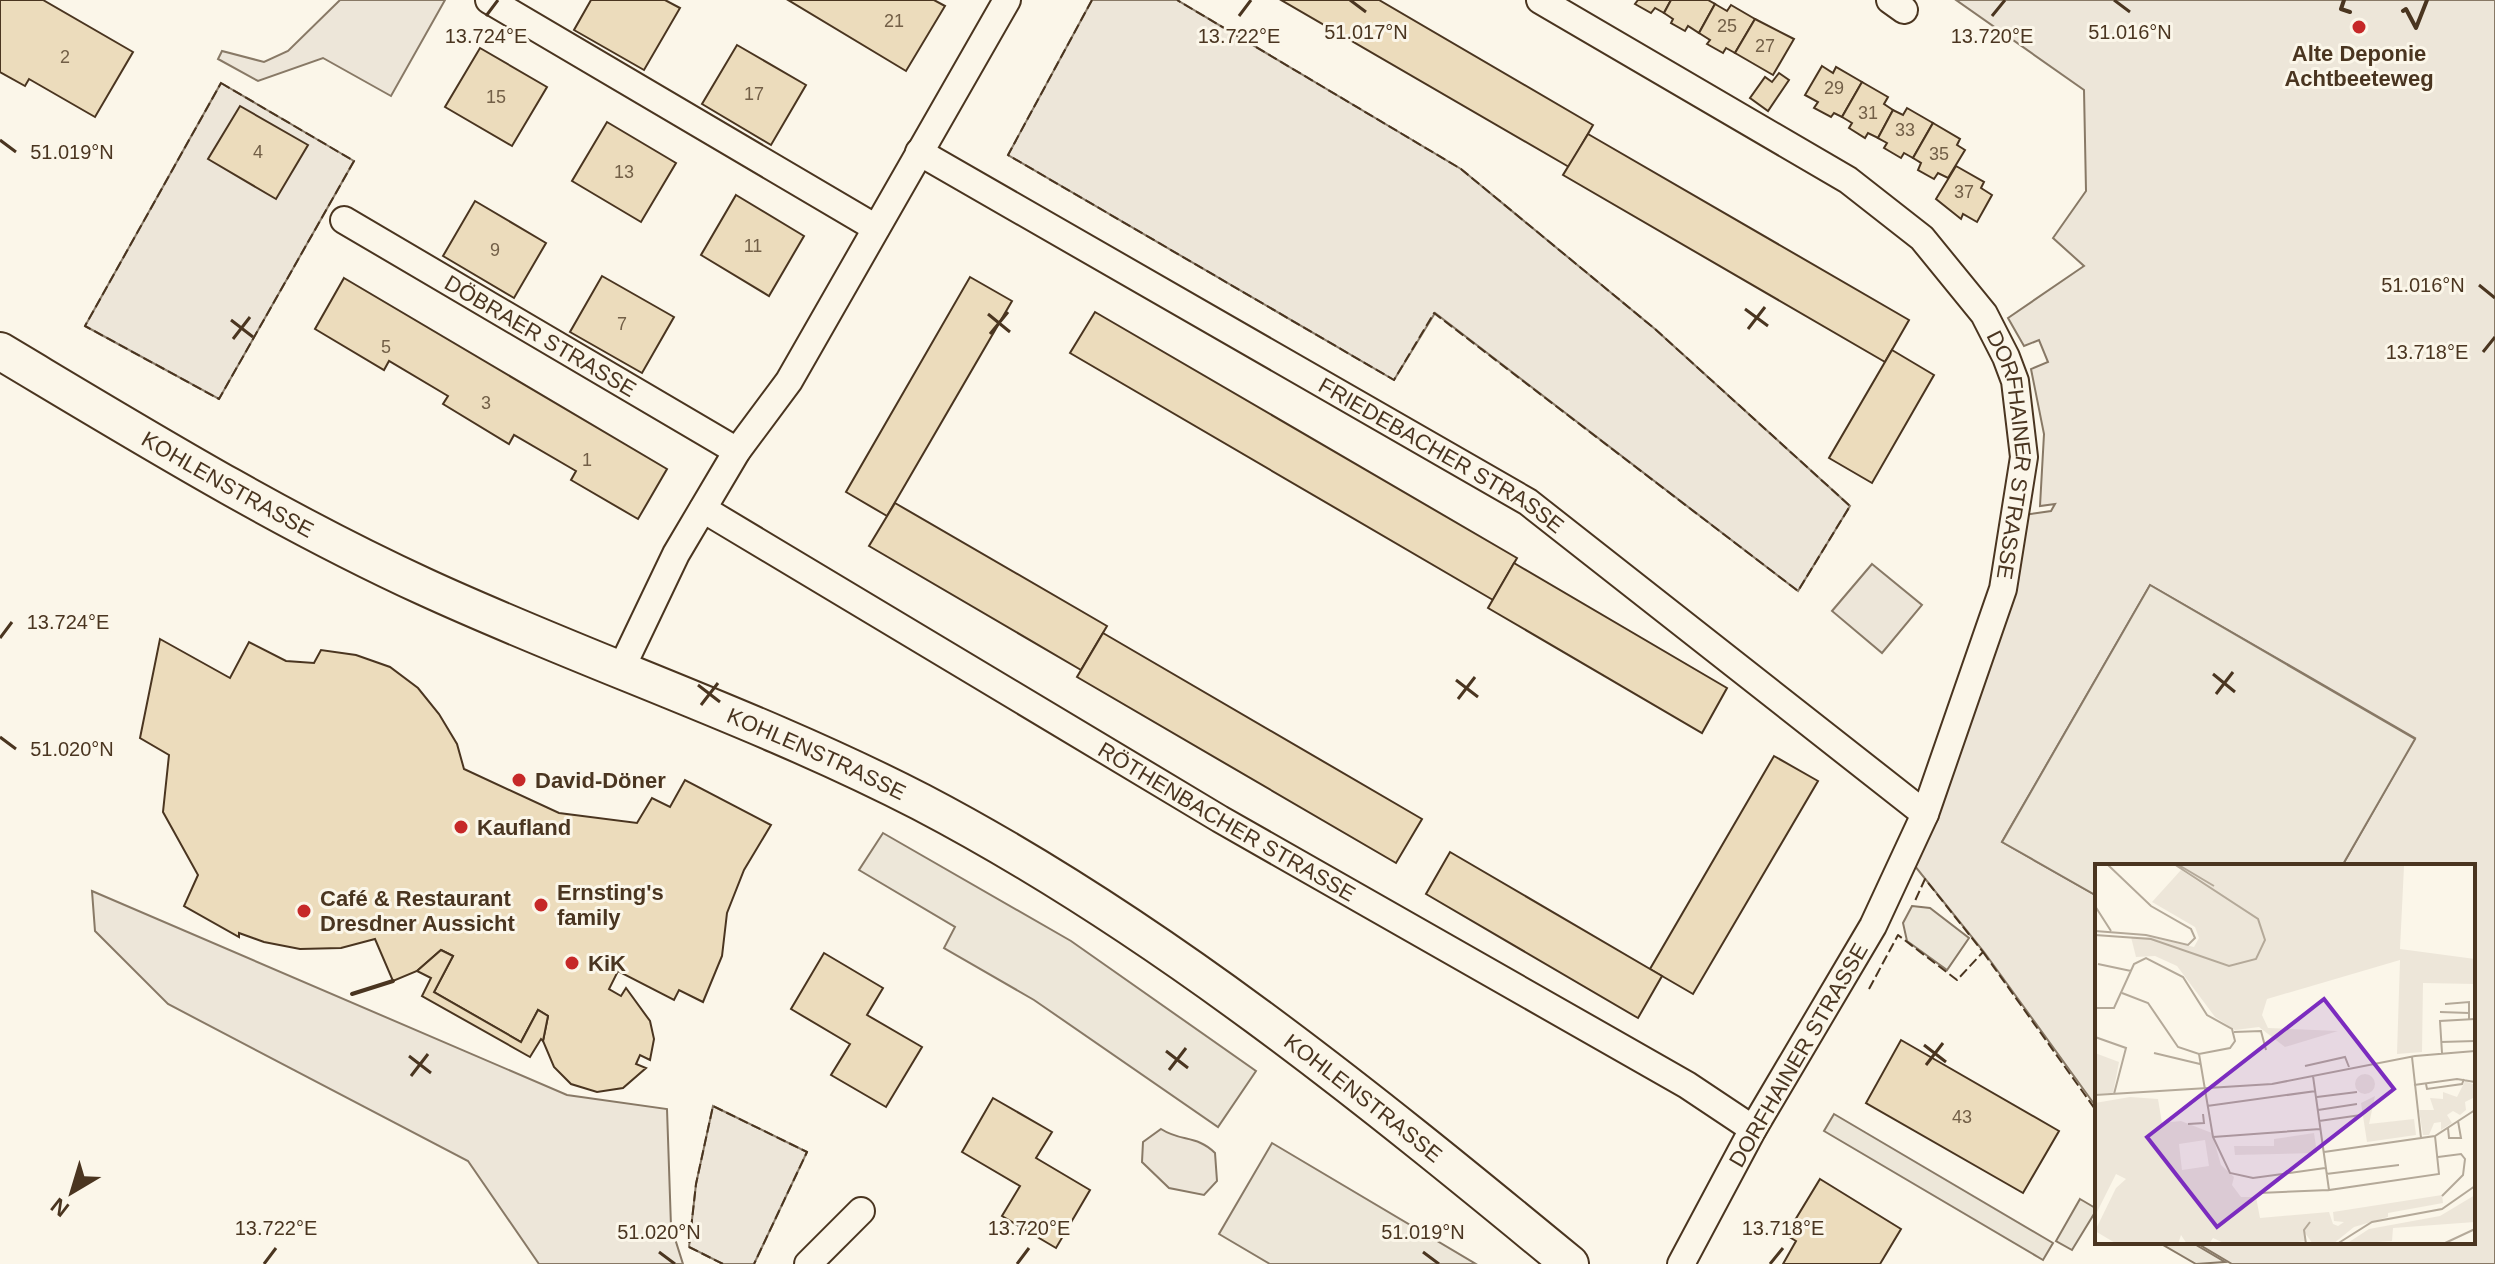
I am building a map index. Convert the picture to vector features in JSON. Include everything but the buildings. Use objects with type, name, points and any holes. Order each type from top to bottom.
[{"type":"street","points":[[489,0],[876,228]]},
{"type":"street","points":[[621,669],[676,554],[737,451],[789,381],[1007,0]]},
{"type":"street","name":"DORFHAINER STRASSE","points":[[1540,0],[1848,180],[1922,238],[1984,314],[2006,357],[2015,381],[2024,457],[2003,589],[1925,814],[1873,926],[1753,1129],[1681,1264]]},
{"type":"street","name":"FRIEDEBACHER STRASSE","points":[[919,152],[1528,502],[1709,641],[1925,814]]},
{"type":"street","name":"DÖBRAER STRASSE","points":[[344,220],[737,451]]},
{"type":"street","name":"KOHLENSTRASSE","points":[[0,351],[242,495],[317,535],[438,593],[745,719],[863,774],[1038,869],[1157,946],[1305,1053],[1570,1264]]},
{"type":"street","name":"RÖTHENBACHER STRASSE","points":[[703,509],[1220,819],[1687,1085],[1753,1129]]},
{"type":"street","points":[[808,1264],[861,1211]]},
{"type":"shaded area","points":[[340,0],[445,0],[391,96],[323,58],[258,81],[218,59],[222,51],[264,62],[288,51]]},
{"type":"shaded area","points":[[1092,0],[1177,0],[1461,169],[1655,329],[1850,506],[1798,591],[1435,313],[1394,380],[1008,155]]},
{"type":"shaded area","points":[[1956,0],[2495,0],[2495,1264],[2232,1264],[2198,1244],[2475,1244],[2475,864],[2343,864],[2415,738],[2150,585],[2002,842],[2095,895],[2095,1105],[1984,952],[1906,855],[2017,516],[2051,511],[2055,504],[2040,506],[2044,434],[2031,369],[2048,362],[2039,340],[2024,346],[2008,318],[2084,266],[2053,238],[2086,191],[2084,90]]},
{"type":"shaded area","points":[[221,83],[354,161],[219,399],[85,326]]},
{"type":"shaded area","points":[[1872,564],[1922,605],[1882,653],[1832,611]]},
{"type":"shaded area","points":[[2150,585],[2415,739],[2343,864],[2095,864],[2095,895],[2002,842]]},
{"type":"shaded area","points":[[883,833],[1071,941],[1256,1071],[1218,1127],[1034,1000],[944,948],[955,927],[859,870]]},
{"type":"shaded area","points":[[92,891],[567,1095],[667,1109],[671,1226],[683,1264],[539,1264],[468,1161],[168,1004],[95,931]]},
{"type":"shaded area","points":[[1912,906],[1930,908],[1969,938],[1947,970],[1907,941],[1903,923]]},
{"type":"shaded area","points":[[713,1106],[807,1152],[754,1264],[723,1264],[689,1247],[696,1184]]},
{"type":"shaded area","points":[[1834,1114],[2053,1243],[2043,1260],[1824,1131]]},
{"type":"shaded area","points":[[1161,1129],[1202,1143],[1215,1153],[1217,1181],[1204,1195],[1169,1188],[1142,1162],[1143,1142]]},
{"type":"shaded area","points":[[1272,1143],[1476,1264],[1270,1264],[1219,1234]]},
{"type":"shaded area","points":[[2080,1199],[2095,1208],[2072,1250],[2056,1241]]},
{"type":"shaded area","points":[[2161,1244],[2194,1244],[2225,1262],[2196,1264]]},
{"type":"fence","points":[[1092,0],[1008,155],[1394,380],[1434,313],[1798,591],[1850,506],[1655,329],[1461,169],[1177,0]]},
{"type":"fence","points":[[221,83],[354,161],[219,399],[85,326],[221,83]]},
{"type":"fence","points":[[1869,989],[1898,935],[1957,980],[1983,952],[1925,879],[1914,903]]},
{"type":"fence","points":[[1983,952],[2095,1109]]},
{"type":"fence","points":[[723,1264],[689,1247],[696,1184],[713,1106],[807,1152],[754,1264]]},
{"type":"wall","points":[[2344,0],[2341,9],[2350,12]]},
{"type":"wall","points":[[2403,11],[2406,9],[2416,28],[2427,0]]},
{"type":"wall","points":[[352,994],[393,981]]},
{"type":"place","name":"Alte Deponie Achtbeeteweg","points":[[2359,27]]},
{"type":"place","name":"David-Döner","points":[[519,780]]},
{"type":"place","name":"Kaufland","points":[[461,827]]},
{"type":"place","name":"Ernsting's family","points":[[541,905]]},
{"type":"place","name":"Café & Restaurant Dresdner Aussicht","points":[[304,911]]},
{"type":"place","name":"KiK","points":[[572,963]]}]
